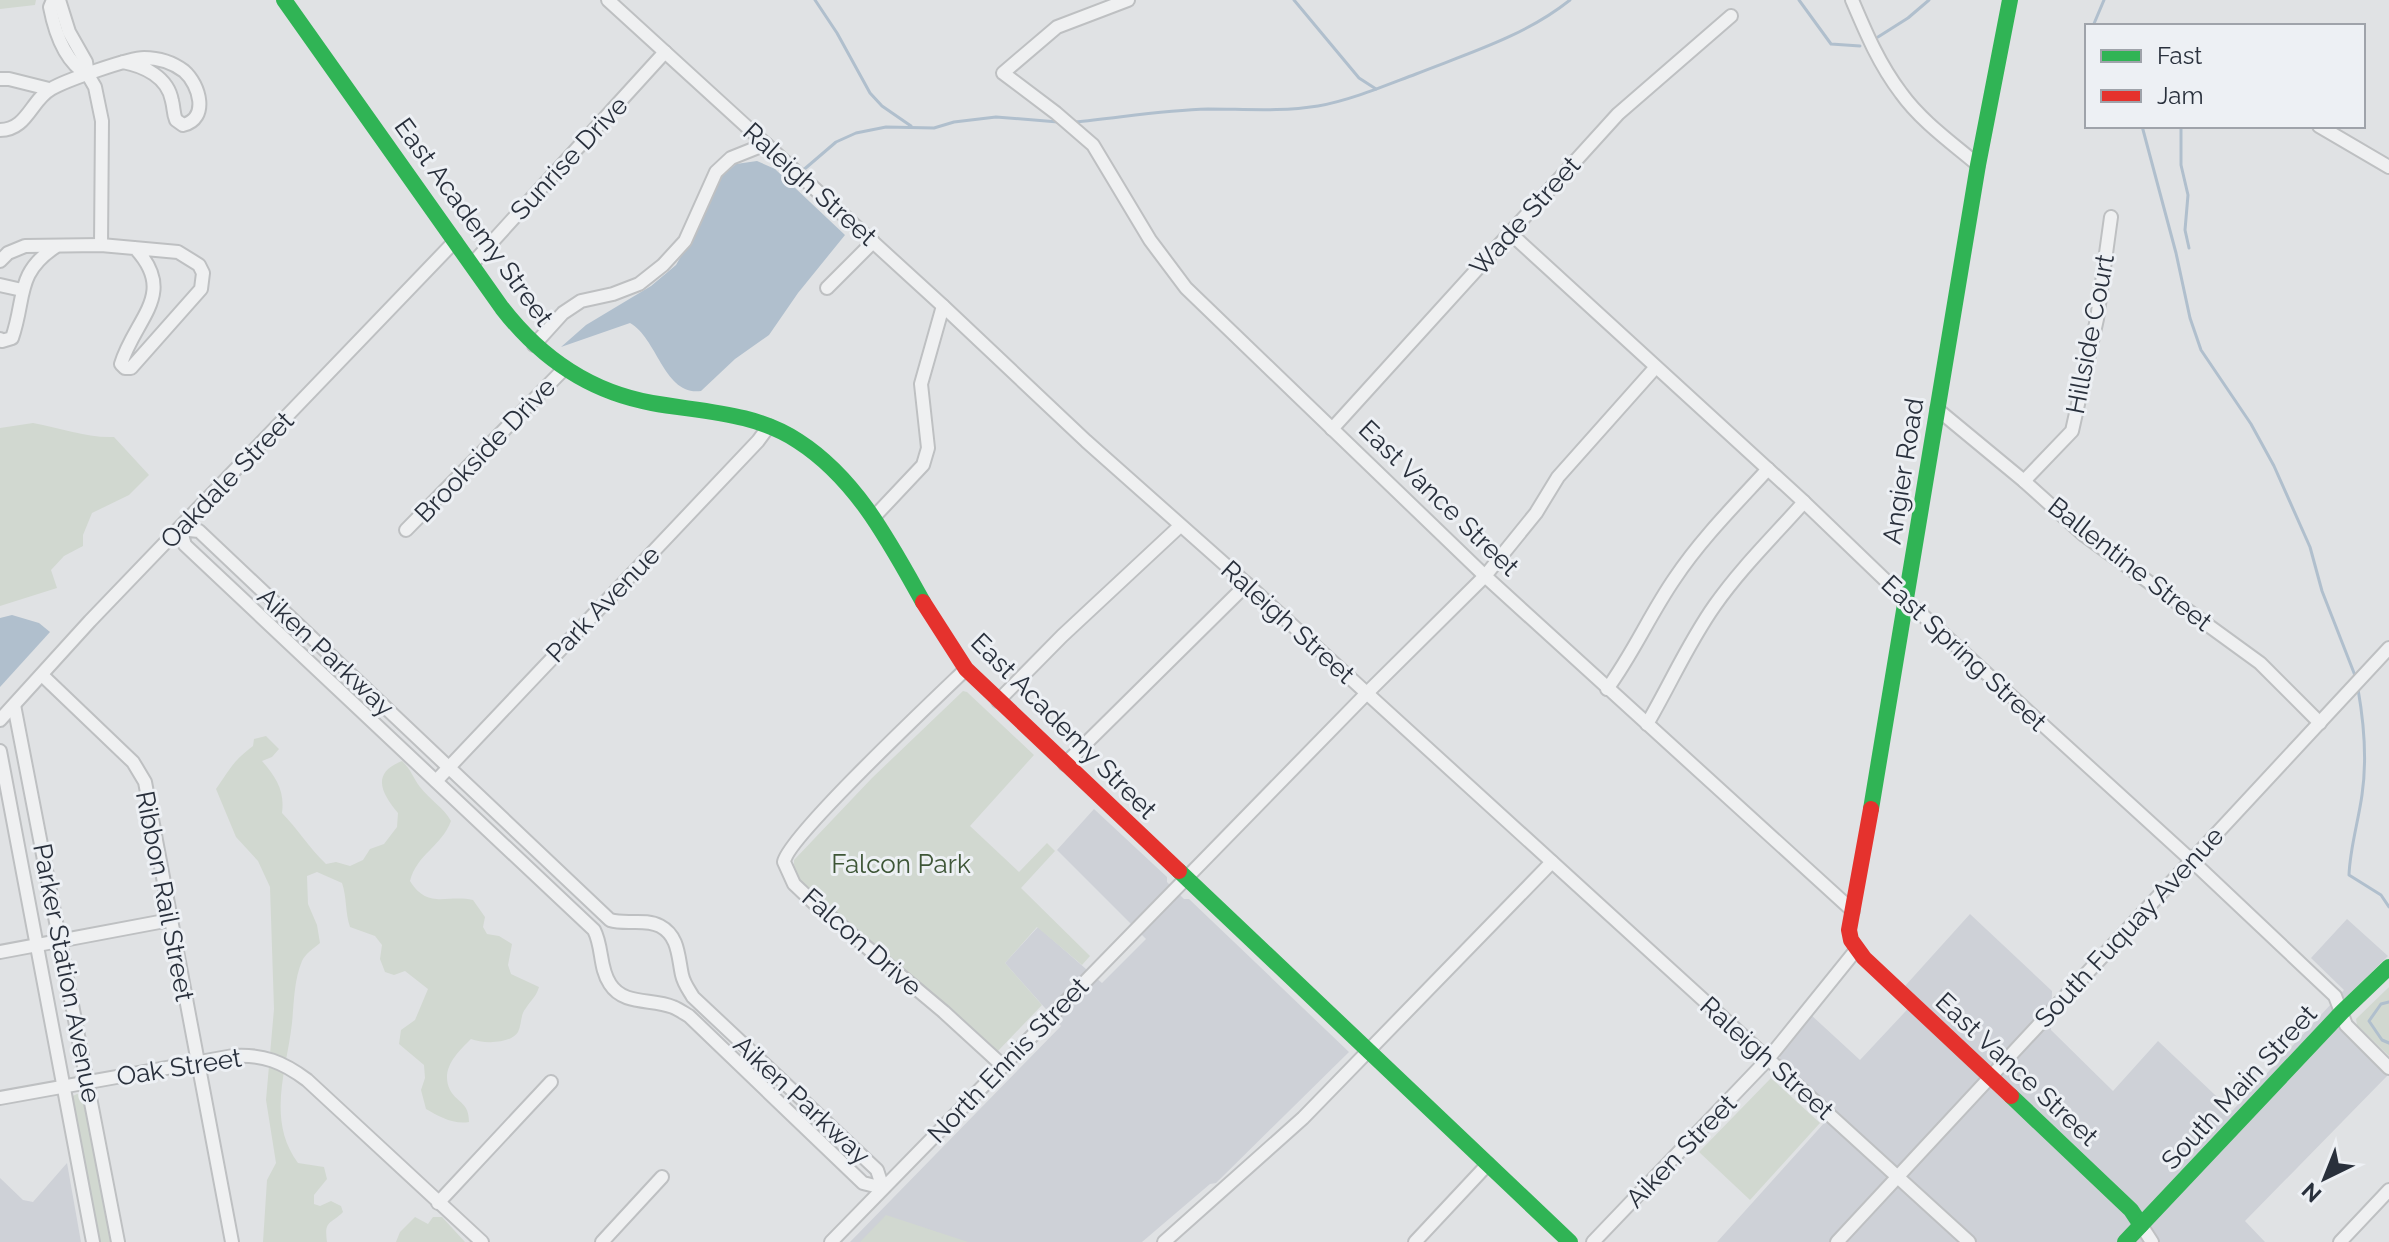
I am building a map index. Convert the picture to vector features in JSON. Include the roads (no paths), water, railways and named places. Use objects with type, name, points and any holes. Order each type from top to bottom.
[{"type":"street","points":[[53,0],[50,7],[60,42],[75,68],[88,75]]},
{"type":"street","points":[[59,0],[69,32],[86,62],[88,75],[95,87],[102,121],[101,245]]},
{"type":"street","name":"East Academy Street","points":[[284,0],[502,308],[534,345],[563,370],[625,397],[716,410],[769,426],[797,441],[829,465],[874,517],[941,636],[966,669],[1570,1242]]},
{"type":"street","name":"Raleigh Street","points":[[608,0],[1180,526],[1969,1242]]},
{"type":"street","name":"East Vance Street","points":[[1128,0],[1057,27],[1003,73],[1093,145],[1150,240],[1186,288],[1485,576],[1853,911]]},
{"type":"street","points":[[1852,0],[1873,51],[1900,92],[1978,165]]},
{"type":"street","name":"Angier Road","points":[[1856,950],[1849,930],[1907,601],[1978,165],[2010,0]]},
{"type":"street","name":"Wade Street","points":[[1332,429],[1618,114],[1731,16]]},
{"type":"street","name":"Sunrise Drive","points":[[472,264],[665,52]]},
{"type":"street","points":[[0,130],[20,124],[49,89],[123,62],[142,58],[166,60],[186,73],[197,88],[198,117],[192,123],[183,125],[176,120],[172,99],[155,73],[140,65],[123,62]]},
{"type":"street","points":[[0,79],[49,89]]},
{"type":"street","points":[[2322,128],[2389,167]]},
{"type":"street","points":[[534,345],[563,313],[581,301],[639,284],[663,265],[685,241],[716,172],[731,158],[766,144]]},
{"type":"street","name":"Hillside Court","points":[[2024,481],[2072,431],[2097,319],[2111,217]]},
{"type":"street","name":"East Spring Street","points":[[1510,233],[2335,996],[2346,1025],[2389,1068]]},
{"type":"street","name":"Oakdale Street","points":[[0,720],[90,621],[455,241]]},
{"type":"street","points":[[827,288],[873,242]]},
{"type":"street","points":[[0,261],[16,248],[101,245],[135,248],[178,252],[188,257],[203,273],[201,289],[131,368],[121,364],[123,357],[148,312],[155,286],[152,271],[135,248]]},
{"type":"street","points":[[0,339],[12,338],[22,290],[35,262],[55,247]]},
{"type":"street","points":[[0,285],[22,290]]},
{"type":"street","points":[[874,517],[923,465],[928,448],[921,384],[943,306]]},
{"type":"street","points":[[148,312],[170,327]]},
{"type":"street","name":"North Ennis Street","points":[[831,1242],[1485,576],[1528,523],[1558,477],[1655,368]]},
{"type":"street","name":"Brookside Drive","points":[[406,530],[563,370]]},
{"type":"street","name":"Ballentine Street","points":[[1937,409],[2084,535],[2260,663],[2320,723]]},
{"type":"street","name":"Park Avenue","points":[[436,781],[769,426]]},
{"type":"street","points":[[1607,689],[1677,575],[1768,469]]},
{"type":"street","points":[[1647,724],[1689,645],[1715,605],[1804,502]]},
{"type":"street","points":[[998,701],[1062,636],[1180,526]]},
{"type":"street","name":"Aiken Parkway","points":[[180,529],[199,531],[607,917],[622,924],[646,922],[659,926],[669,934],[677,945],[686,987],[694,998],[877,1170],[883,1188],[863,1183],[689,1016],[671,1006],[620,995],[609,984],[602,967],[600,943],[594,930],[185,545],[180,529]]},
{"type":"street","points":[[1065,764],[1247,584]]},
{"type":"street","name":"South Fuquay Avenue","points":[[1837,1242],[2389,648]]},
{"type":"street","name":"Falcon Drive","points":[[966,669],[819,816],[788,850],[784,862],[794,884],[814,903],[1003,1066]]},
{"type":"street","name":"Ribbon Rail Street","points":[[42,675],[139,771],[148,795],[232,1242]]},
{"type":"street","name":"Parker Station Avenue","points":[[14,705],[118,1242]]},
{"type":"street","name":"Parker Station Avenue","points":[[0,751],[93,1242]]},
{"type":"street","points":[[1164,1242],[1303,1118],[1552,862]]},
{"type":"street","points":[[594,930],[607,917]]},
{"type":"street","points":[[0,952],[170,920]]},
{"type":"street","name":"East Vance Street","points":[[1856,950],[2131,1210],[2141,1225]]},
{"type":"street","name":"Aiken Street","points":[[1593,1242],[1768,1059],[1856,950]]},
{"type":"street","name":"South Main Street","points":[[2125,1242],[2342,1012],[2389,967]]},
{"type":"street","points":[[682,1012],[694,998]]},
{"type":"street","name":"Oak Street","points":[[0,1098],[197,1062],[254,1055],[273,1059],[291,1068],[482,1242]]},
{"type":"street","points":[[438,1203],[551,1082]]},
{"type":"street","points":[[1415,1242],[1488,1164]]},
{"type":"street","points":[[602,1242],[662,1177]]},
{"type":"street","points":[[2340,1242],[2389,1190]]},
{"type":"street","points":[[2141,1225],[2152,1242]]},
{"type":"water","points":[[757,161],[775,169],[845,235],[769,335],[735,359],[701,391],[678,385],[648,341],[630,323],[561,347],[586,325],[651,286],[676,265],[721,177],[736,164]]},
{"type":"water","points":[[12,615],[39,623],[50,632],[0,687],[0,618]]},
{"type":"waterway","points":[[815,0],[870,93],[882,106],[911,126]]},
{"type":"waterway","points":[[1294,0],[1359,78],[1376,89]]},
{"type":"waterway","points":[[1074,122],[1174,111],[1318,106],[1380,88],[1496,43],[1553,13],[1570,0]]},
{"type":"waterway","points":[[1799,0],[1831,44],[1860,46]]},
{"type":"waterway","points":[[1878,37],[1929,0]]},
{"type":"waterway","points":[[2094,24],[2104,0]]},
{"type":"waterway","points":[[801,172],[836,142],[856,133],[886,127],[934,128],[954,122],[996,117],[1058,122]]},
{"type":"waterway","points":[[2143,128],[2190,318],[2201,350],[2251,424],[2274,466],[2310,547],[2322,591],[2356,678]]},
{"type":"waterway","points":[[2181,128],[2181,165],[2188,195],[2185,230],[2189,248]]},
{"type":"waterway","points":[[2358,689],[2364,769],[2349,875],[2381,895],[2389,907]]},
{"type":"waterway","points":[[2389,1002],[2381,1004],[2369,1021],[2382,1040],[2389,1043]]},
{"type":"park label","name":"Falcon Park","points":[[901,864]]}]
